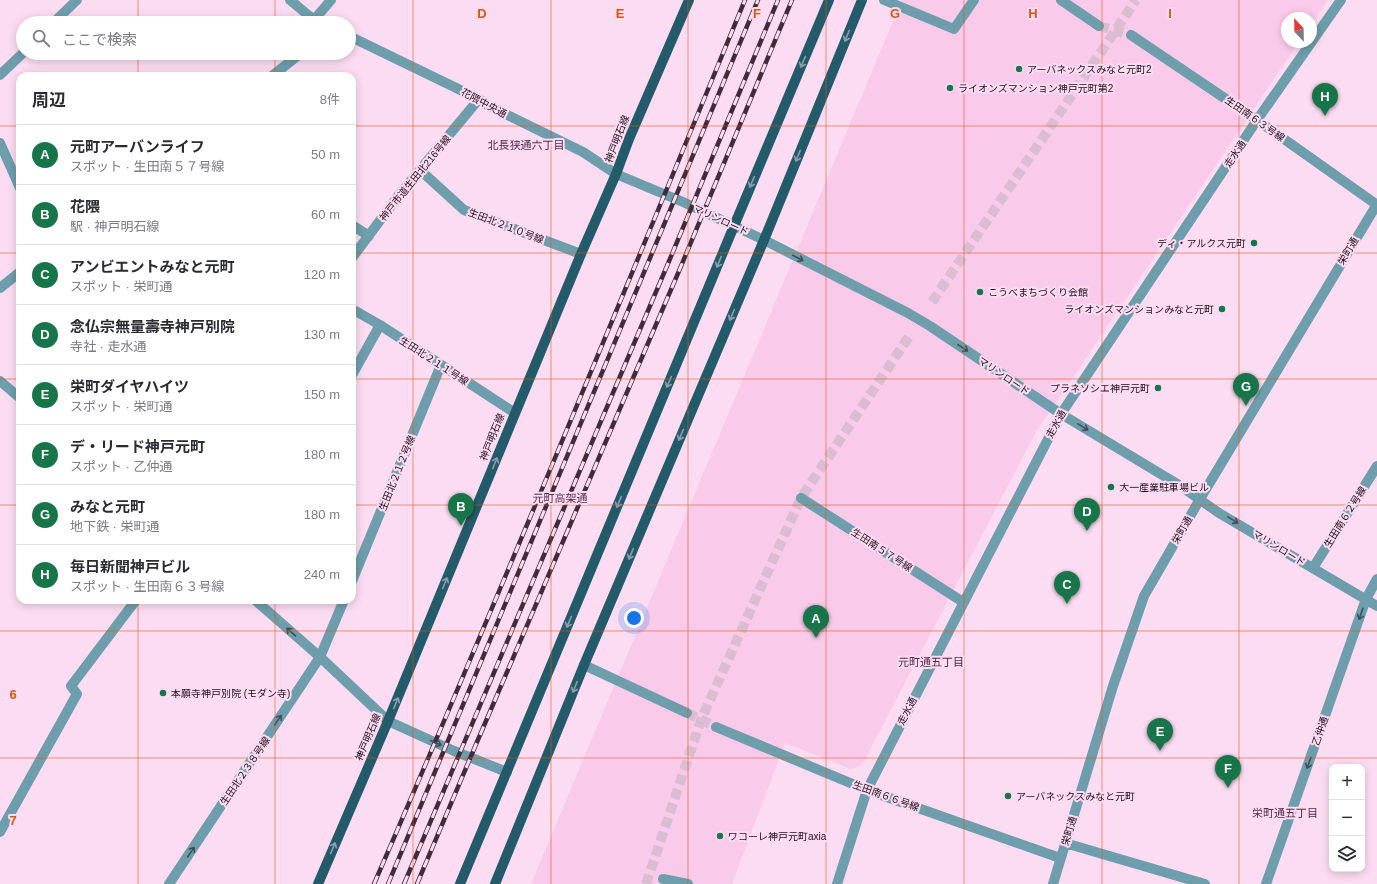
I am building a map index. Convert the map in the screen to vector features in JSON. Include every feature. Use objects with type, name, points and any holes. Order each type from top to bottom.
[{"type":"main road","name":"神戸明石線","points":[[318,884],[388,721],[581,254],[616,174],[629,139],[689,0]]},
{"type":"main road","points":[[460,884],[829,0]]},
{"type":"main road","points":[[495,884],[584,665],[764,240],[862,0]]},
{"type":"street","points":[[60,16],[77,0]]},
{"type":"street","points":[[290,0],[311,16]]},
{"type":"street","points":[[320,16],[331,0]]},
{"type":"street","points":[[884,0],[954,29],[974,0]]},
{"type":"street","points":[[1061,0],[1099,26]]},
{"type":"street","name":"走水通","points":[[837,884],[866,790],[1061,414],[1257,120],[1341,0]]},
{"type":"street","name":"生田南６３号線","points":[[1131,35],[1257,120],[1377,205]]},
{"type":"street","name":"花隈中央通","points":[[356,39],[479,99],[488,106],[583,152],[616,174]]},
{"type":"street","points":[[0,75],[16,60]]},
{"type":"street","points":[[277,72],[292,60]]},
{"type":"street","name":"神戸市道生田北216号線","points":[[356,253],[399,195],[479,99]]},
{"type":"street","points":[[0,143],[16,179]]},
{"type":"street","name":"生田北２１０号線","points":[[420,170],[464,210],[581,254]]},
{"type":"street","name":"マリンロード","points":[[616,174],[683,202],[764,240],[908,313],[930,326],[1061,414],[1179,485],[1219,513],[1377,606]]},
{"type":"street","name":"栄町通","points":[[1053,884],[1113,686],[1144,596],[1200,499],[1377,205]]},
{"type":"street","points":[[356,228],[369,236]]},
{"type":"street","points":[[0,288],[16,275]]},
{"type":"street","name":"生田北２１１号線","points":[[356,311],[380,325],[515,413]]},
{"type":"street","points":[[356,368],[380,325]]},
{"type":"street","name":"生田北２１２号線","points":[[356,561],[441,365]]},
{"type":"street","points":[[0,381],[16,395]]},
{"type":"street","name":"生田南６２号線","points":[[1313,568],[1377,466]]},
{"type":"street","name":"生田南５７号線","points":[[801,498],[963,602]]},
{"type":"street","name":"乙仲通","points":[[1266,884],[1366,599],[1377,579]]},
{"type":"street","points":[[0,832],[78,694],[71,686],[133,604]]},
{"type":"street","points":[[260,604],[320,657],[388,721],[454,751],[507,772]]},
{"type":"street","points":[[320,657],[342,604]]},
{"type":"street","name":"生田北２３８号線","points":[[169,884],[320,657]]},
{"type":"street","points":[[584,665],[687,713]]},
{"type":"street","name":"生田南６６号線","points":[[716,727],[866,790],[1060,858]]},
{"type":"street","points":[[1065,842],[1205,884]]},
{"type":"street","points":[[663,879],[688,884]]},
{"type":"shaded area","points":[[902,0],[1328,0],[1317,16],[1317,12],[1281,12],[1281,48],[1295,48],[1036,432],[862,765],[851,769],[785,743],[732,884],[531,884]]},
{"type":"tunnel","points":[[932,302],[1136,0]]},
{"type":"tunnel","points":[[1099,26],[1131,35]]},
{"type":"tunnel","points":[[646,884],[701,720],[801,498],[910,335]]},
{"type":"tunnel","points":[[687,713],[716,727]]},
{"type":"railway","points":[[374,884],[515,553],[745,0]]},
{"type":"railway","points":[[388,884],[758,0]]},
{"type":"railway","points":[[404,884],[667,266],[778,0]]},
{"type":"railway","points":[[417,884],[679,271],[792,0]]},
{"type":"place","name":"アーバネックスみなと元町2","points":[[1019,69]]},
{"type":"place","name":"ライオンズマンション神戸元町第2","points":[[950,88]]},
{"type":"place","name":"毎日新聞神戸ビル","points":[[1325,116]]},
{"type":"place","name":"ディ・アルクス元町","points":[[1254,243]]},
{"type":"place","name":"こうべまちづくり会館","points":[[980,292]]},
{"type":"place","name":"ライオンズマンションみなと元町","points":[[1222,309]]},
{"type":"place","name":"プラネソシエ神戸元町","points":[[1158,388]]},
{"type":"place","name":"みなと元町","points":[[1246,406]]},
{"type":"place","name":"大一産業駐車場ビル","points":[[1111,487]]},
{"type":"place","name":"花隈","points":[[461,526]]},
{"type":"place","name":"念仏宗無量壽寺神戸別院","points":[[1087,531]]},
{"type":"place","name":"アンビエントみなと元町","points":[[1067,604]]},
{"type":"place","name":"元町アーバンライフ","points":[[816,638]]},
{"type":"place","name":"本願寺神戸別院 (モダン寺)","points":[[163,693]]},
{"type":"place","name":"栄町ダイヤハイツ","points":[[1160,751]]},
{"type":"place","name":"デ・リード神戸元町","points":[[1228,788]]},
{"type":"place","name":"アーバネックスみなと元町","points":[[1008,796]]},
{"type":"place","name":"ワコーレ神戸元町axia","points":[[720,836]]},
{"type":"district","name":"北長狭通六丁目","points":[[526,145]]},
{"type":"district","name":"元町高架通","points":[[560,498]]},
{"type":"district","name":"元町通五丁目","points":[[931,662]]},
{"type":"district","name":"栄町通五丁目","points":[[1285,813]]}]
